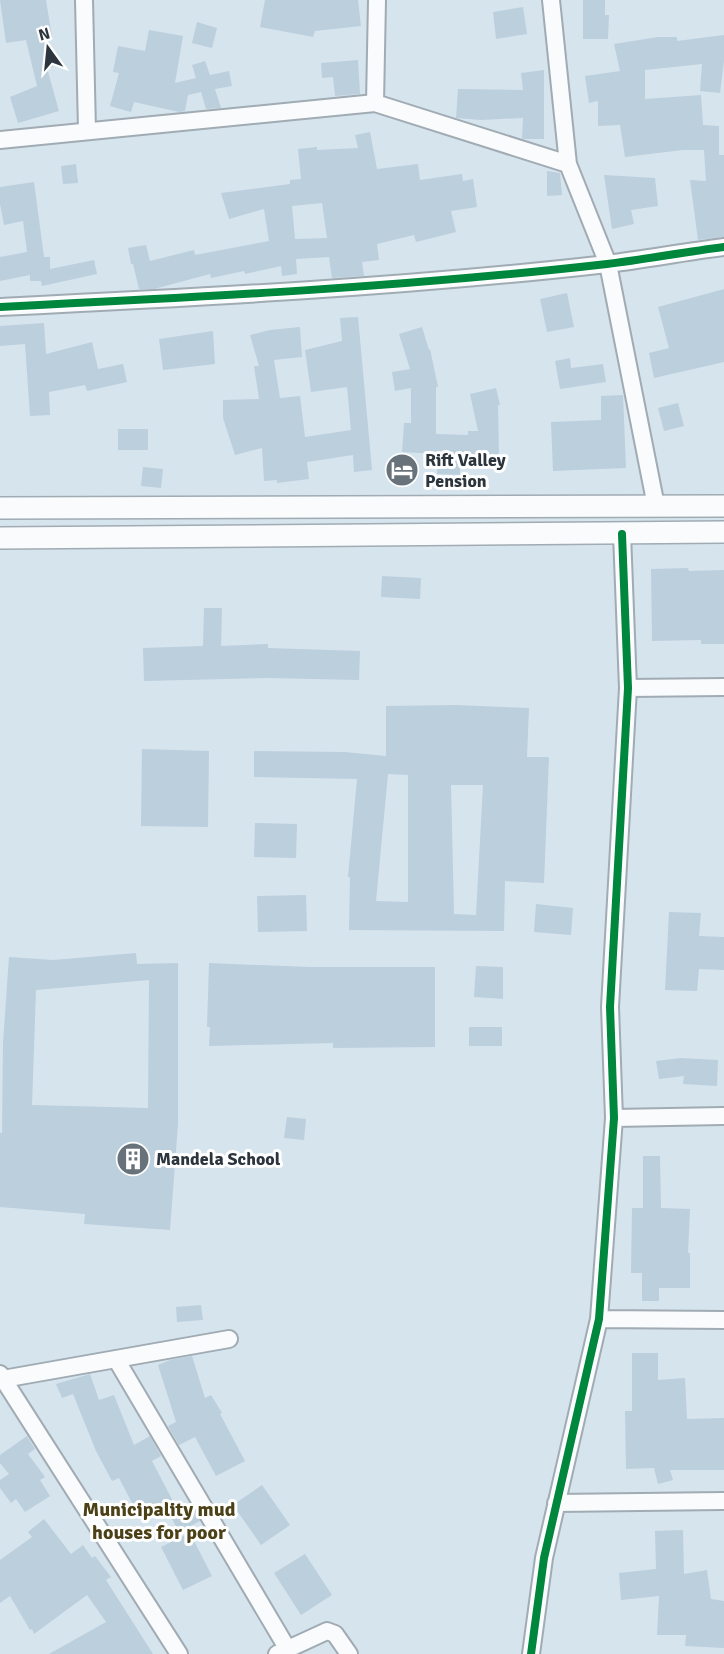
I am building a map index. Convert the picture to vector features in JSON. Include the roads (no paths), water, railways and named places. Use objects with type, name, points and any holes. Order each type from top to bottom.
[{"type":"street","points":[[84,0],[87,130]]},
{"type":"street","points":[[375,103],[377,0]]},
{"type":"street","points":[[550,0],[568,164],[608,264],[656,506]]},
{"type":"street","points":[[0,140],[375,103],[568,164]]},
{"type":"street","points":[[0,307],[257,294],[608,264],[724,247]]},
{"type":"street","points":[[0,508],[724,506]]},
{"type":"street","points":[[0,537],[724,532]]},
{"type":"street","points":[[531,1654],[544,1558],[599,1319],[614,1118],[610,1007],[628,688],[622,534]]},
{"type":"street","points":[[628,688],[724,687]]},
{"type":"street","points":[[614,1118],[724,1116]]},
{"type":"street","points":[[599,1319],[724,1320]]},
{"type":"street","points":[[179,1654],[2,1376],[229,1339]]},
{"type":"street","points":[[116,1359],[282,1651],[327,1631],[335,1634],[349,1654]]},
{"type":"street","points":[[556,1503],[724,1501]]},
{"type":"place","name":"Rift Valley Pension","points":[[402,470]]},
{"type":"place","name":"Mandela School","points":[[133,1159]]},
{"type":"district","name":"Municipality mud houses for poor","points":[[159,1520]]}]
